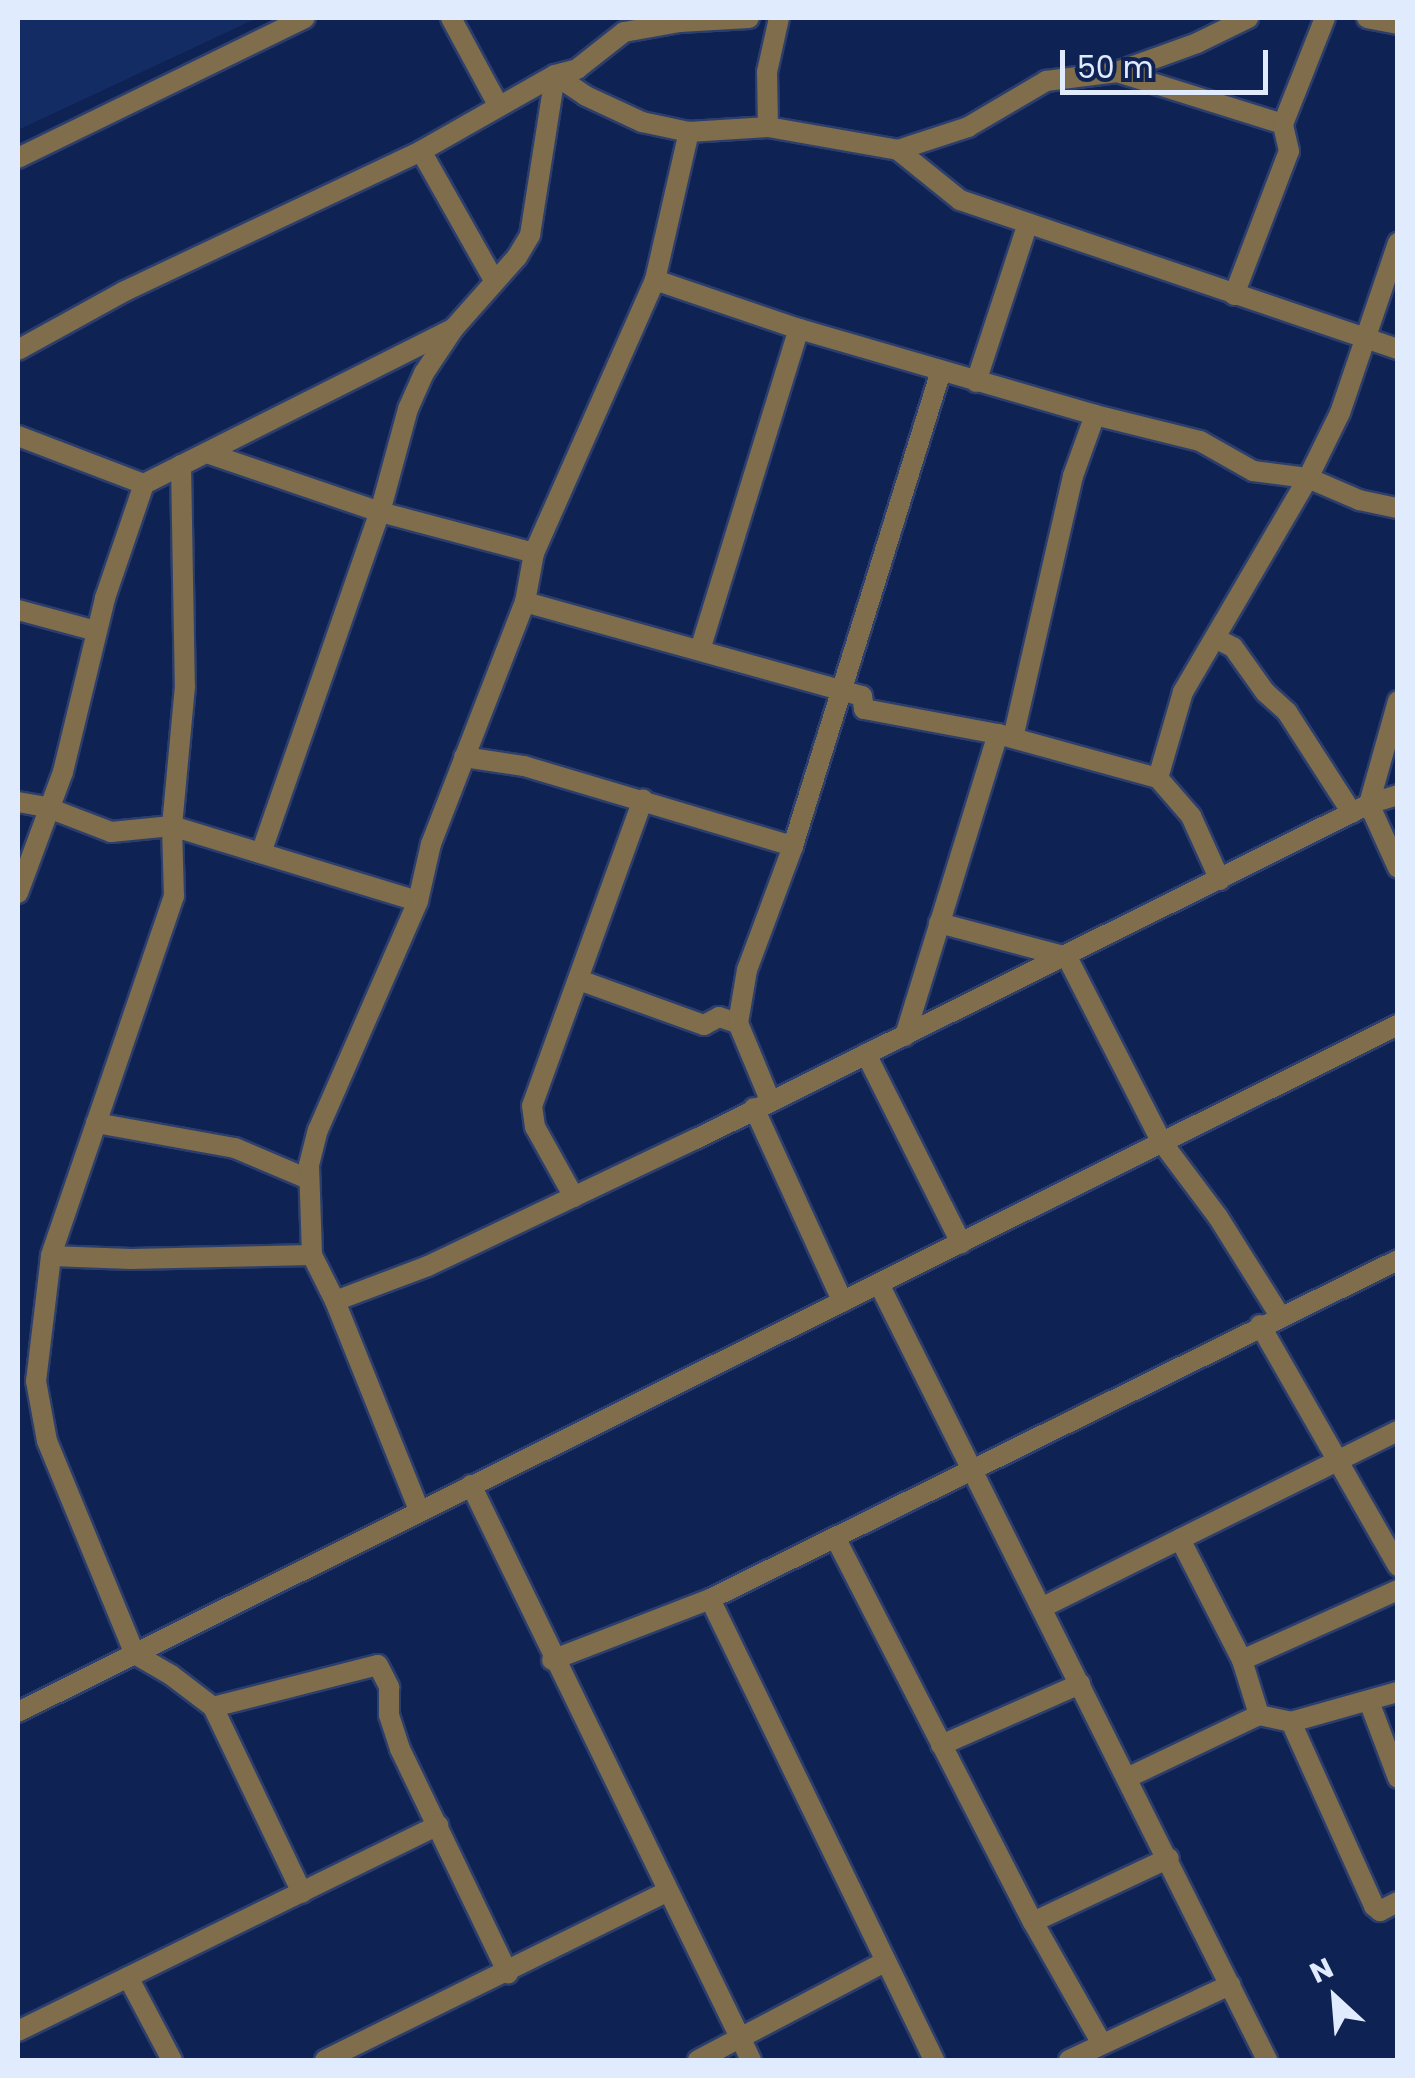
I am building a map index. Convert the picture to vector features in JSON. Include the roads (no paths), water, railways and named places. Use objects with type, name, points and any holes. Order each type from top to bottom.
[{"type":"street","points":[[18,158],[305,18]]},
{"type":"street","points":[[451,18],[498,105]]},
{"type":"street","points":[[18,350],[126,291],[421,150],[556,75],[577,70],[624,32],[680,22],[750,18]]},
{"type":"street","points":[[768,127],[767,72],[779,18]]},
{"type":"street","points":[[556,75],[586,96],[642,122],[688,132],[768,127],[898,150],[968,127],[1046,81],[1117,72],[1197,44],[1248,18]]},
{"type":"street","points":[[1234,295],[1288,151],[1283,124],[1325,18]]},
{"type":"street","points":[[1367,18],[1398,24]]},
{"type":"street","points":[[1117,72],[1283,124]]},
{"type":"street","points":[[261,852],[380,512],[408,408],[424,373],[454,328],[530,234],[556,75]]},
{"type":"street","points":[[419,1510],[335,1301],[312,1255],[308,1179],[318,1130],[418,901],[431,844],[525,602],[534,553],[655,280],[688,132]]},
{"type":"street","points":[[421,150],[495,282]]},
{"type":"street","points":[[898,150],[960,200],[1398,349]]},
{"type":"street","points":[[976,382],[1028,223]]},
{"type":"street","points":[[1158,778],[1183,692],[1308,478],[1340,413],[1398,243]]},
{"type":"street","points":[[655,280],[799,329],[976,382],[1200,441],[1253,471],[1308,478],[1359,500],[1398,508]]},
{"type":"street","points":[[18,892],[46,807],[63,772],[96,631],[144,484],[454,328]]},
{"type":"street","points":[[700,650],[799,329]]},
{"type":"street","points":[[843,1302],[762,1104],[738,1023],[747,970],[793,846],[941,370]]},
{"type":"street","points":[[905,1036],[926,978],[939,923],[1006,736],[1073,476],[1095,416]]},
{"type":"street","points":[[18,436],[144,484]]},
{"type":"street","points":[[207,453],[380,512],[534,553]]},
{"type":"street","points":[[181,465],[185,686],[172,826],[174,896],[50,1256],[36,1381],[47,1441],[134,1654],[172,1675],[213,1707],[302,1893]]},
{"type":"street","points":[[525,602],[862,696],[864,709],[1006,736],[1158,778],[1191,816],[1220,880]]},
{"type":"street","points":[[18,610],[96,631]]},
{"type":"street","points":[[1214,638],[1233,647],[1266,692],[1287,712],[1360,809],[1398,868]]},
{"type":"street","points":[[1360,809],[1398,701]]},
{"type":"street","points":[[464,757],[524,766],[793,846]]},
{"type":"street","points":[[335,1301],[428,1266],[574,1197],[1067,957],[1360,809],[1398,794]]},
{"type":"street","points":[[574,1197],[531,1118],[643,799]]},
{"type":"street","points":[[18,802],[46,807],[111,832],[172,826],[418,901]]},
{"type":"street","points":[[939,923],[1067,957],[1161,1141],[1218,1216],[1339,1460],[1398,1566]]},
{"type":"street","points":[[579,980],[704,1025],[720,1017],[738,1023]]},
{"type":"street","points":[[18,1712],[1398,1025]]},
{"type":"street","points":[[866,1054],[961,1243]]},
{"type":"street","points":[[96,1122],[235,1148],[308,1179]]},
{"type":"street","points":[[50,1256],[131,1259],[312,1255]]},
{"type":"street","points":[[552,1660],[710,1598],[836,1539],[1398,1260]]},
{"type":"street","points":[[879,1284],[1129,1777],[1267,2060]]},
{"type":"street","points":[[1043,1607],[1398,1431]]},
{"type":"street","points":[[471,1485],[552,1660],[751,2060]]},
{"type":"street","points":[[836,1539],[1032,1922],[1102,2044]]},
{"type":"street","points":[[1180,1539],[1242,1660],[1259,1714]]},
{"type":"street","points":[[1242,1660],[1398,1590]]},
{"type":"street","points":[[710,1598],[934,2060]]},
{"type":"street","points":[[213,1707],[378,1665],[389,1687],[389,1716],[400,1749],[508,1974]]},
{"type":"street","points":[[941,1744],[1080,1684]]},
{"type":"street","points":[[1129,1777],[1259,1714],[1292,1722],[1370,1704],[1398,1692]]},
{"type":"street","points":[[1370,1704],[1398,1778]]},
{"type":"street","points":[[1292,1722],[1374,1906],[1380,1912],[1398,1902]]},
{"type":"street","points":[[18,2030],[438,1825]]},
{"type":"street","points":[[1032,1922],[1168,1858]]},
{"type":"street","points":[[326,2060],[508,1974],[668,1892]]},
{"type":"street","points":[[698,2060],[885,1962]]},
{"type":"street","points":[[128,1977],[172,2060]]},
{"type":"street","points":[[1069,2060],[1230,1985]]}]
